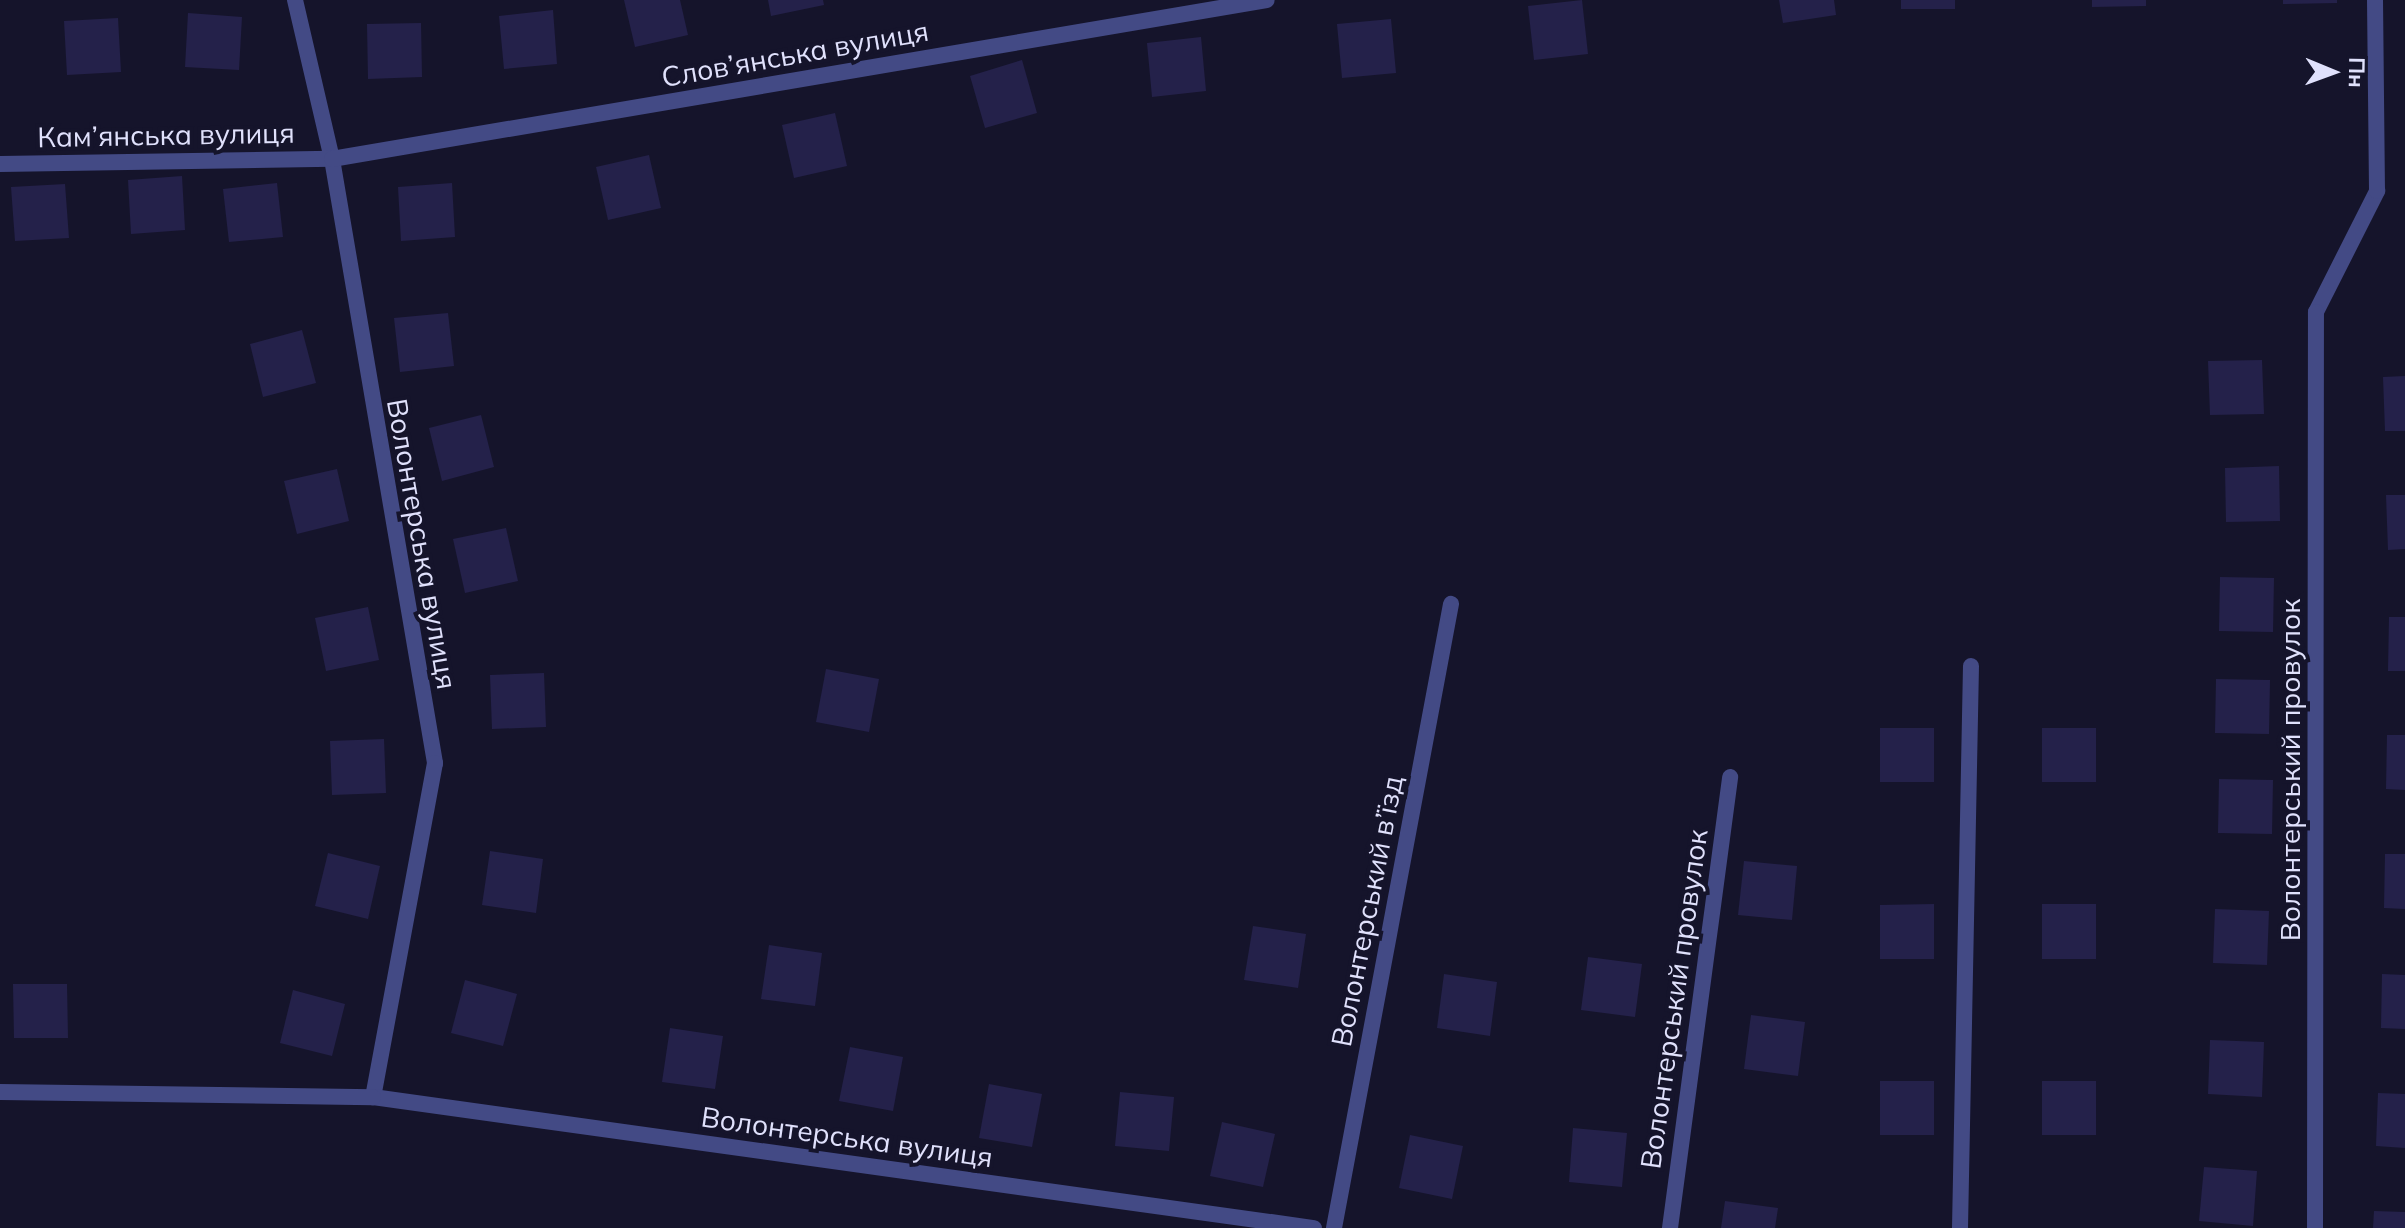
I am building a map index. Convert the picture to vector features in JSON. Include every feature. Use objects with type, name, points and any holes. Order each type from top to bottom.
[{"type":"street","name":"Волонтерська вулиця","points":[[295,0],[332,159],[435,763],[373,1097]]},
{"type":"street","name":"Слов’янська вулиця","points":[[332,159],[1267,0]]},
{"type":"street","name":"Волонтерський провулок","points":[[2315,1228],[2316,312],[2377,191],[2375,0]]},
{"type":"street","name":"Кам’янська вулиця","points":[[0,164],[332,159]]},
{"type":"street","name":"Волонтерський в’їзд","points":[[1334,1228],[1451,604]]},
{"type":"street","points":[[1960,1228],[1971,666]]},
{"type":"street","name":"Волонтерський провулок","points":[[1670,1228],[1730,777]]},
{"type":"street","name":"Волонтерська вулиця","points":[[0,1092],[373,1097],[1314,1228]]},
{"type":"building","points":[[624,0],[680,0],[688,35],[635,47]]},
{"type":"building","points":[[768,0],[823,0],[824,5],[771,16]]},
{"type":"building","points":[[1582,0],[1588,54],[1534,60],[1528,6]]},
{"type":"building","points":[[1779,0],[1834,0],[1836,15],[1783,23]]},
{"type":"building","points":[[1901,0],[1955,0],[1955,9],[1901,9]]},
{"type":"building","points":[[2092,0],[2146,0],[2146,6],[2092,7]]},
{"type":"building","points":[[2283,0],[2337,0],[2337,3],[2283,4]]},
{"type":"building","points":[[553,10],[557,64],[504,69],[499,16]]},
{"type":"building","points":[[188,13],[242,17],[239,70],[185,67]]},
{"type":"building","points":[[118,18],[121,72],[67,75],[64,21]]},
{"type":"building","points":[[1391,19],[1396,73],[1342,78],[1337,24]]},
{"type":"building","points":[[421,23],[422,77],[368,79],[367,24]]},
{"type":"building","points":[[1201,37],[1206,91],[1152,97],[1147,43]]},
{"type":"building","points":[[1022,60],[1037,113],[985,128],[970,76]]},
{"type":"building","points":[[835,113],[847,166],[794,178],[782,125]]},
{"type":"building","points":[[649,155],[661,208],[608,220],[596,167]]},
{"type":"building","points":[[182,176],[185,230],[131,234],[128,180]]},
{"type":"building","points":[[277,183],[283,237],[229,242],[223,189]]},
{"type":"building","points":[[452,183],[455,237],[401,241],[398,187]]},
{"type":"building","points":[[65,184],[69,238],[15,241],[11,187]]},
{"type":"building","points":[[448,313],[454,366],[400,372],[394,318]]},
{"type":"building","points":[[302,330],[316,383],[263,397],[250,344]]},
{"type":"building","points":[[2262,360],[2264,414],[2210,415],[2208,361]]},
{"type":"building","points":[[2405,376],[2405,431],[2385,431],[2383,377]]},
{"type":"building","points":[[481,415],[494,467],[442,481],[429,428]]},
{"type":"building","points":[[2279,466],[2280,521],[2226,522],[2225,468]]},
{"type":"building","points":[[337,469],[349,521],[297,534],[284,481]]},
{"type":"building","points":[[2386,495],[2405,495],[2405,549],[2388,550]]},
{"type":"building","points":[[506,528],[518,581],[465,593],[453,539]]},
{"type":"building","points":[[2220,577],[2274,578],[2273,632],[2219,631]]},
{"type":"building","points":[[368,607],[379,660],[326,671],[315,618]]},
{"type":"building","points":[[2389,617],[2405,617],[2405,671],[2388,671]]},
{"type":"building","points":[[826,669],[879,679],[869,732],[816,722]]},
{"type":"building","points":[[544,673],[546,727],[492,729],[490,675]]},
{"type":"building","points":[[2216,679],[2270,680],[2269,734],[2215,733]]},
{"type":"building","points":[[1880,728],[1934,728],[1934,782],[1880,782]]},
{"type":"building","points":[[2042,728],[2096,728],[2096,782],[2042,782]]},
{"type":"building","points":[[2387,735],[2405,735],[2405,790],[2386,789]]},
{"type":"building","points":[[384,739],[386,793],[332,795],[330,741]]},
{"type":"building","points":[[2219,779],[2273,780],[2272,834],[2218,833]]},
{"type":"building","points":[[490,851],[543,859],[536,913],[482,905]]},
{"type":"building","points":[[328,853],[380,866],[368,919],[315,906]]},
{"type":"building","points":[[2385,854],[2405,854],[2405,909],[2384,908]]},
{"type":"building","points":[[1744,861],[1797,866],[1792,920],[1738,915]]},
{"type":"building","points":[[1934,904],[1934,959],[1880,959],[1880,905]]},
{"type":"building","points":[[2042,904],[2096,904],[2096,959],[2042,959]]},
{"type":"building","points":[[2215,909],[2269,911],[2267,965],[2213,963]]},
{"type":"building","points":[[1253,926],[1306,934],[1298,988],[1244,980]]},
{"type":"building","points":[[769,945],[822,953],[815,1006],[761,999]]},
{"type":"building","points":[[1588,957],[1642,964],[1635,1017],[1581,1010]]},
{"type":"building","points":[[1444,974],[1497,982],[1490,1036],[1437,1028]]},
{"type":"building","points":[[2382,974],[2405,975],[2405,1029],[2381,1028]]},
{"type":"building","points":[[465,980],[517,994],[503,1046],[451,1033]]},
{"type":"building","points":[[13,984],[67,984],[68,1038],[14,1038]]},
{"type":"building","points":[[293,990],[345,1004],[332,1056],[280,1043]]},
{"type":"building","points":[[1751,1015],[1805,1022],[1798,1076],[1744,1069]]},
{"type":"building","points":[[670,1028],[723,1036],[715,1089],[662,1082]]},
{"type":"building","points":[[2210,1040],[2264,1042],[2262,1097],[2208,1094]]},
{"type":"building","points":[[850,1047],[903,1057],[893,1111],[839,1101]]},
{"type":"building","points":[[1880,1081],[1934,1081],[1934,1135],[1880,1135]]},
{"type":"building","points":[[2042,1081],[2096,1081],[2096,1135],[2042,1135]]},
{"type":"building","points":[[989,1084],[1042,1094],[1032,1147],[979,1138]]},
{"type":"building","points":[[1120,1092],[1174,1097],[1169,1151],[1115,1146]]},
{"type":"building","points":[[2378,1093],[2405,1094],[2405,1148],[2376,1146]]},
{"type":"building","points":[[1222,1122],[1275,1134],[1263,1187],[1210,1176]]},
{"type":"building","points":[[1573,1128],[1627,1133],[1622,1187],[1569,1182]]},
{"type":"building","points":[[1410,1135],[1463,1146],[1452,1199],[1399,1188]]},
{"type":"building","points":[[2204,1167],[2257,1171],[2253,1226],[2199,1221]]},
{"type":"building","points":[[1725,1201],[1778,1208],[1775,1228],[1721,1228]]},
{"type":"building","points":[[2374,1211],[2405,1212],[2405,1228],[2373,1228]]}]
